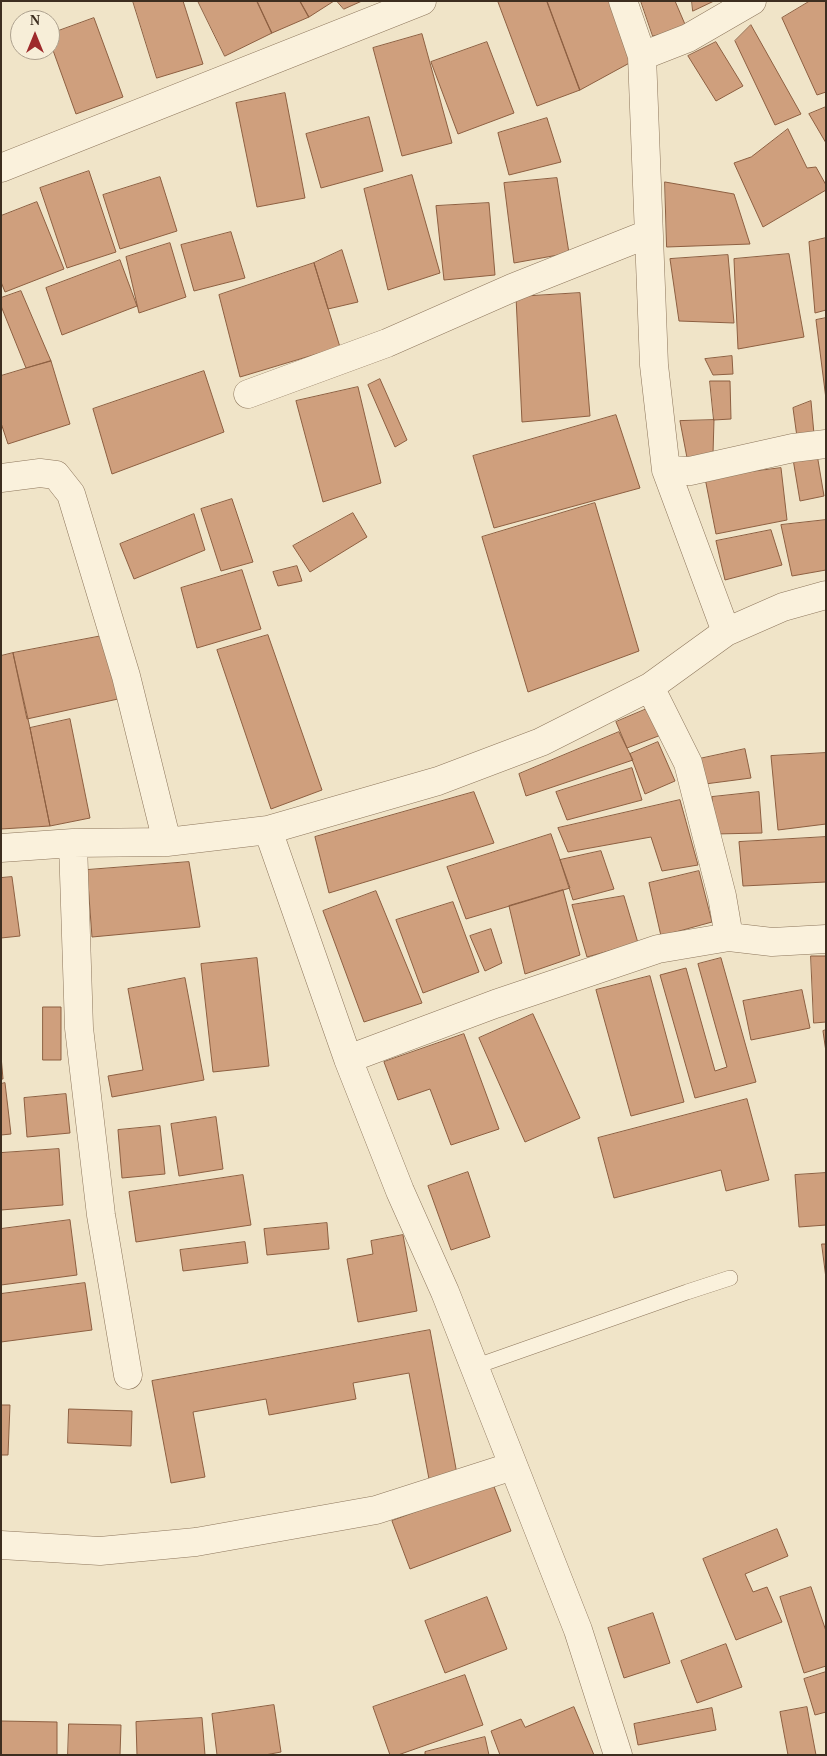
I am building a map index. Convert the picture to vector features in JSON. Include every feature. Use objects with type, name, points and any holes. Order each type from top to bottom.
[{"type":"street","points":[[1,168],[422,1]]},
{"type":"street","points":[[623,1],[642,56],[654,365],[666,470],[726,632]]},
{"type":"street","points":[[642,56],[688,38],[752,1]]},
{"type":"street","points":[[248,394],[387,343],[512,288],[648,234]]},
{"type":"street","points":[[666,470],[690,471],[793,448],[826,444]]},
{"type":"street","points":[[2,474],[40,473],[56,475],[70,494],[126,676],[167,842]]},
{"type":"street","points":[[1,848],[73,843],[167,842],[268,830],[438,781],[541,742],[650,687],[726,632],[783,607],[826,596]]},
{"type":"street","points":[[650,687],[688,763],[722,896],[729,937]]},
{"type":"street","points":[[268,830],[348,1059],[400,1191],[445,1292],[578,1630],[618,1755]]},
{"type":"street","points":[[73,843],[80,1028],[101,1215],[128,1375]]},
{"type":"street","points":[[348,1059],[495,1004],[658,950],[729,937],[772,942],[826,939]]},
{"type":"street","points":[[1,1545],[100,1551],[196,1542],[376,1510],[513,1466]]},
{"type":"lane","points":[[474,1367],[730,1278]]},
{"type":"building","points":[[133,1],[183,1],[203,64],[157,78]]},
{"type":"building","points":[[198,1],[257,1],[272,33],[225,56]]},
{"type":"building","points":[[257,1],[300,1],[309,17],[272,33]]},
{"type":"building","points":[[300,1],[334,1],[309,17]]},
{"type":"building","points":[[337,1],[362,1],[344,9]]},
{"type":"building","points":[[547,1],[580,90],[537,106],[498,2]]},
{"type":"building","points":[[547,1],[611,1],[635,60],[580,90]]},
{"type":"building","points":[[641,1],[675,1],[687,29],[653,36]]},
{"type":"building","points":[[692,1],[714,1],[693,11]]},
{"type":"building","points":[[810,1],[826,1],[826,92],[817,95],[782,18]]},
{"type":"building","points":[[94,18],[123,97],[76,114],[56,60],[60,60],[60,30]]},
{"type":"building","points":[[751,25],[801,114],[775,125],[735,41]]},
{"type":"building","points":[[422,34],[452,143],[402,156],[373,48]]},
{"type":"building","points":[[487,42],[514,113],[458,134],[431,62]]},
{"type":"building","points":[[716,42],[743,86],[716,101],[688,56]]},
{"type":"building","points":[[285,93],[305,198],[257,207],[236,103]]},
{"type":"building","points":[[826,107],[826,143],[809,114]]},
{"type":"building","points":[[369,117],[383,171],[321,188],[306,134]]},
{"type":"building","points":[[547,118],[561,162],[509,175],[498,133]]},
{"type":"building","points":[[788,129],[807,168],[816,167],[826,185],[826,190],[763,227],[734,163],[751,157]]},
{"type":"building","points":[[89,171],[116,252],[67,268],[40,188]]},
{"type":"building","points":[[412,175],[440,273],[388,290],[364,189]]},
{"type":"building","points":[[160,177],[177,231],[120,249],[103,195]]},
{"type":"building","points":[[557,178],[569,253],[514,263],[504,183]]},
{"type":"building","points":[[665,182],[734,194],[750,244],[667,247]]},
{"type":"building","points":[[37,202],[64,269],[5,292],[1,282],[1,216]]},
{"type":"building","points":[[489,203],[495,275],[444,280],[436,206]]},
{"type":"building","points":[[231,232],[245,278],[194,291],[181,245]]},
{"type":"building","points":[[826,238],[826,310],[815,313],[809,242]]},
{"type":"building","points":[[170,243],[186,297],[139,313],[126,257]]},
{"type":"building","points":[[342,250],[358,302],[328,309],[314,263]]},
{"type":"building","points":[[789,254],[804,337],[738,349],[734,259]]},
{"type":"building","points":[[728,255],[734,323],[679,321],[670,259]]},
{"type":"building","points":[[120,260],[137,306],[62,335],[46,288]]},
{"type":"building","points":[[314,263],[340,347],[240,377],[219,295]]},
{"type":"building","points":[[21,291],[51,361],[26,368],[1,306],[1,298]]},
{"type":"building","points":[[580,293],[590,416],[522,422],[516,297]]},
{"type":"building","points":[[826,318],[826,399],[816,320]]},
{"type":"building","points":[[732,356],[733,374],[713,375],[705,359]]},
{"type":"building","points":[[51,361],[70,424],[8,444],[1,423],[1,376]]},
{"type":"building","points":[[204,371],[224,432],[112,474],[93,409]]},
{"type":"building","points":[[380,379],[407,440],[395,447],[368,385]]},
{"type":"building","points":[[710,381],[730,381],[731,419],[714,420]]},
{"type":"building","points":[[358,387],[381,483],[323,502],[296,401]]},
{"type":"building","points":[[811,401],[814,434],[797,437],[793,408]]},
{"type":"building","points":[[616,415],[640,488],[494,528],[473,456]]},
{"type":"building","points":[[714,420],[713,454],[688,463],[680,421]]},
{"type":"building","points":[[817,454],[824,496],[800,501],[793,459]]},
{"type":"building","points":[[781,468],[787,520],[716,534],[705,478]]},
{"type":"building","points":[[232,499],[253,562],[221,571],[201,509]]},
{"type":"building","points":[[595,503],[639,651],[528,692],[482,537]]},
{"type":"building","points":[[353,513],[367,537],[310,572],[293,546]]},
{"type":"building","points":[[194,514],[205,550],[134,579],[120,544]]},
{"type":"building","points":[[826,520],[826,570],[792,576],[781,525]]},
{"type":"building","points":[[771,530],[782,565],[725,580],[716,541]]},
{"type":"building","points":[[297,566],[302,581],[278,586],[273,572]]},
{"type":"building","points":[[242,570],[261,629],[197,648],[181,588]]},
{"type":"building","points":[[268,635],[322,790],[271,809],[217,650]]},
{"type":"building","points":[[102,636],[118,699],[27,719],[13,653]]},
{"type":"building","points":[[13,653],[50,826],[1,829],[1,656]]},
{"type":"building","points":[[649,708],[661,735],[627,748],[616,722]]},
{"type":"building","points":[[70,719],[90,818],[50,826],[30,728]]},
{"type":"building","points":[[619,732],[633,760],[526,796],[519,774]]},
{"type":"building","points":[[658,742],[675,781],[645,794],[630,754]]},
{"type":"building","points":[[745,749],[751,778],[705,784],[699,759]]},
{"type":"building","points":[[826,753],[826,824],[778,830],[771,756]]},
{"type":"building","points":[[632,768],[642,800],[567,820],[556,792]]},
{"type":"building","points":[[474,792],[494,843],[329,893],[315,837]]},
{"type":"building","points":[[759,792],[762,833],[715,834],[712,797]]},
{"type":"building","points":[[680,800],[698,865],[662,871],[651,837],[568,852],[558,828]]},
{"type":"building","points":[[551,834],[570,888],[466,919],[447,867]]},
{"type":"building","points":[[826,837],[826,882],[743,886],[739,842]]},
{"type":"building","points":[[601,851],[614,889],[573,900],[560,860]]},
{"type":"building","points":[[189,862],[200,927],[92,937],[87,870]]},
{"type":"building","points":[[699,871],[712,922],[661,936],[649,883]]},
{"type":"building","points":[[12,877],[20,936],[1,938],[1,878]]},
{"type":"building","points":[[563,890],[580,955],[525,974],[509,906]]},
{"type":"building","points":[[376,891],[422,1003],[364,1022],[323,911]]},
{"type":"building","points":[[624,896],[638,943],[587,957],[572,905]]},
{"type":"building","points":[[453,902],[479,972],[423,993],[396,920]]},
{"type":"building","points":[[491,929],[502,963],[485,971],[470,936]]},
{"type":"building","points":[[811,956],[826,956],[826,1022],[814,1023]]},
{"type":"building","points":[[257,958],[269,1066],[213,1072],[201,964]]},
{"type":"building","points":[[721,958],[756,1082],[695,1098],[660,975],[686,968],[715,1071],[727,1067],[698,964]]},
{"type":"building","points":[[650,976],[684,1102],[631,1116],[596,990]]},
{"type":"building","points":[[185,978],[204,1080],[112,1097],[108,1076],[143,1070],[128,989]]},
{"type":"building","points":[[802,990],[810,1028],[751,1040],[743,1001]]},
{"type":"building","points":[[43,1007],[61,1007],[61,1060],[43,1060]]},
{"type":"building","points":[[533,1014],[580,1118],[525,1142],[479,1038]]},
{"type":"building","points":[[826,1030],[826,1052],[823,1031]]},
{"type":"building","points":[[464,1034],[499,1129],[451,1145],[430,1089],[398,1100],[384,1062]]},
{"type":"building","points":[[1,1056],[3,1079],[1,1079]]},
{"type":"building","points":[[5,1083],[11,1134],[1,1135],[1,1084]]},
{"type":"building","points":[[66,1094],[70,1133],[27,1137],[24,1098]]},
{"type":"building","points":[[747,1099],[769,1180],[726,1191],[721,1170],[614,1198],[598,1138]]},
{"type":"building","points":[[216,1117],[223,1169],[179,1176],[171,1124]]},
{"type":"building","points":[[160,1126],[165,1174],[122,1178],[118,1130]]},
{"type":"building","points":[[59,1149],[63,1205],[1,1210],[1,1153]]},
{"type":"building","points":[[468,1172],[490,1237],[451,1250],[428,1186]]},
{"type":"building","points":[[826,1173],[826,1225],[799,1227],[795,1175]]},
{"type":"building","points":[[243,1175],[251,1225],[136,1242],[129,1192]]},
{"type":"building","points":[[70,1220],[77,1275],[1,1285],[1,1229]]},
{"type":"building","points":[[327,1223],[329,1249],[267,1255],[264,1229]]},
{"type":"building","points":[[403,1235],[417,1311],[358,1322],[347,1259],[373,1254],[371,1241]]},
{"type":"building","points":[[245,1242],[248,1263],[183,1271],[180,1250]]},
{"type":"building","points":[[822,1244],[826,1244],[826,1278]]},
{"type":"building","points":[[85,1283],[92,1330],[1,1342],[1,1294]]},
{"type":"building","points":[[430,1330],[457,1474],[429,1479],[409,1373],[353,1383],[356,1399],[269,1415],[266,1399],[193,1412],[205,1477],[171,1483],[152,1381]]},
{"type":"building","points":[[1,1405],[10,1405],[8,1455],[1,1455]]},
{"type":"building","points":[[69,1409],[132,1411],[131,1446],[68,1443]]},
{"type":"building","points":[[493,1484],[511,1531],[410,1569],[392,1521]]},
{"type":"building","points":[[777,1529],[788,1556],[745,1574],[753,1592],[767,1587],[782,1622],[736,1640],[703,1559]]},
{"type":"building","points":[[811,1587],[826,1631],[826,1666],[804,1673],[780,1597]]},
{"type":"building","points":[[487,1597],[507,1649],[445,1673],[425,1621]]},
{"type":"building","points":[[653,1613],[670,1663],[624,1678],[608,1628]]},
{"type":"building","points":[[726,1644],[742,1687],[697,1703],[681,1661]]},
{"type":"building","points":[[826,1672],[826,1712],[815,1715],[804,1679]]},
{"type":"building","points":[[465,1675],[483,1725],[398,1755],[390,1755],[373,1707]]},
{"type":"building","points":[[274,1705],[281,1752],[265,1755],[217,1755],[212,1714]]},
{"type":"building","points":[[574,1707],[594,1755],[500,1755],[491,1731],[521,1719],[525,1727]]},
{"type":"building","points":[[807,1707],[816,1755],[788,1755],[780,1712]]},
{"type":"building","points":[[712,1708],[716,1730],[638,1745],[634,1724]]},
{"type":"building","points":[[202,1718],[205,1755],[137,1755],[136,1722]]},
{"type":"building","points":[[1,1721],[57,1722],[57,1755],[1,1755]]},
{"type":"building","points":[[69,1724],[121,1725],[120,1755],[68,1755]]},
{"type":"building","points":[[485,1737],[489,1755],[425,1755],[425,1752]]}]
